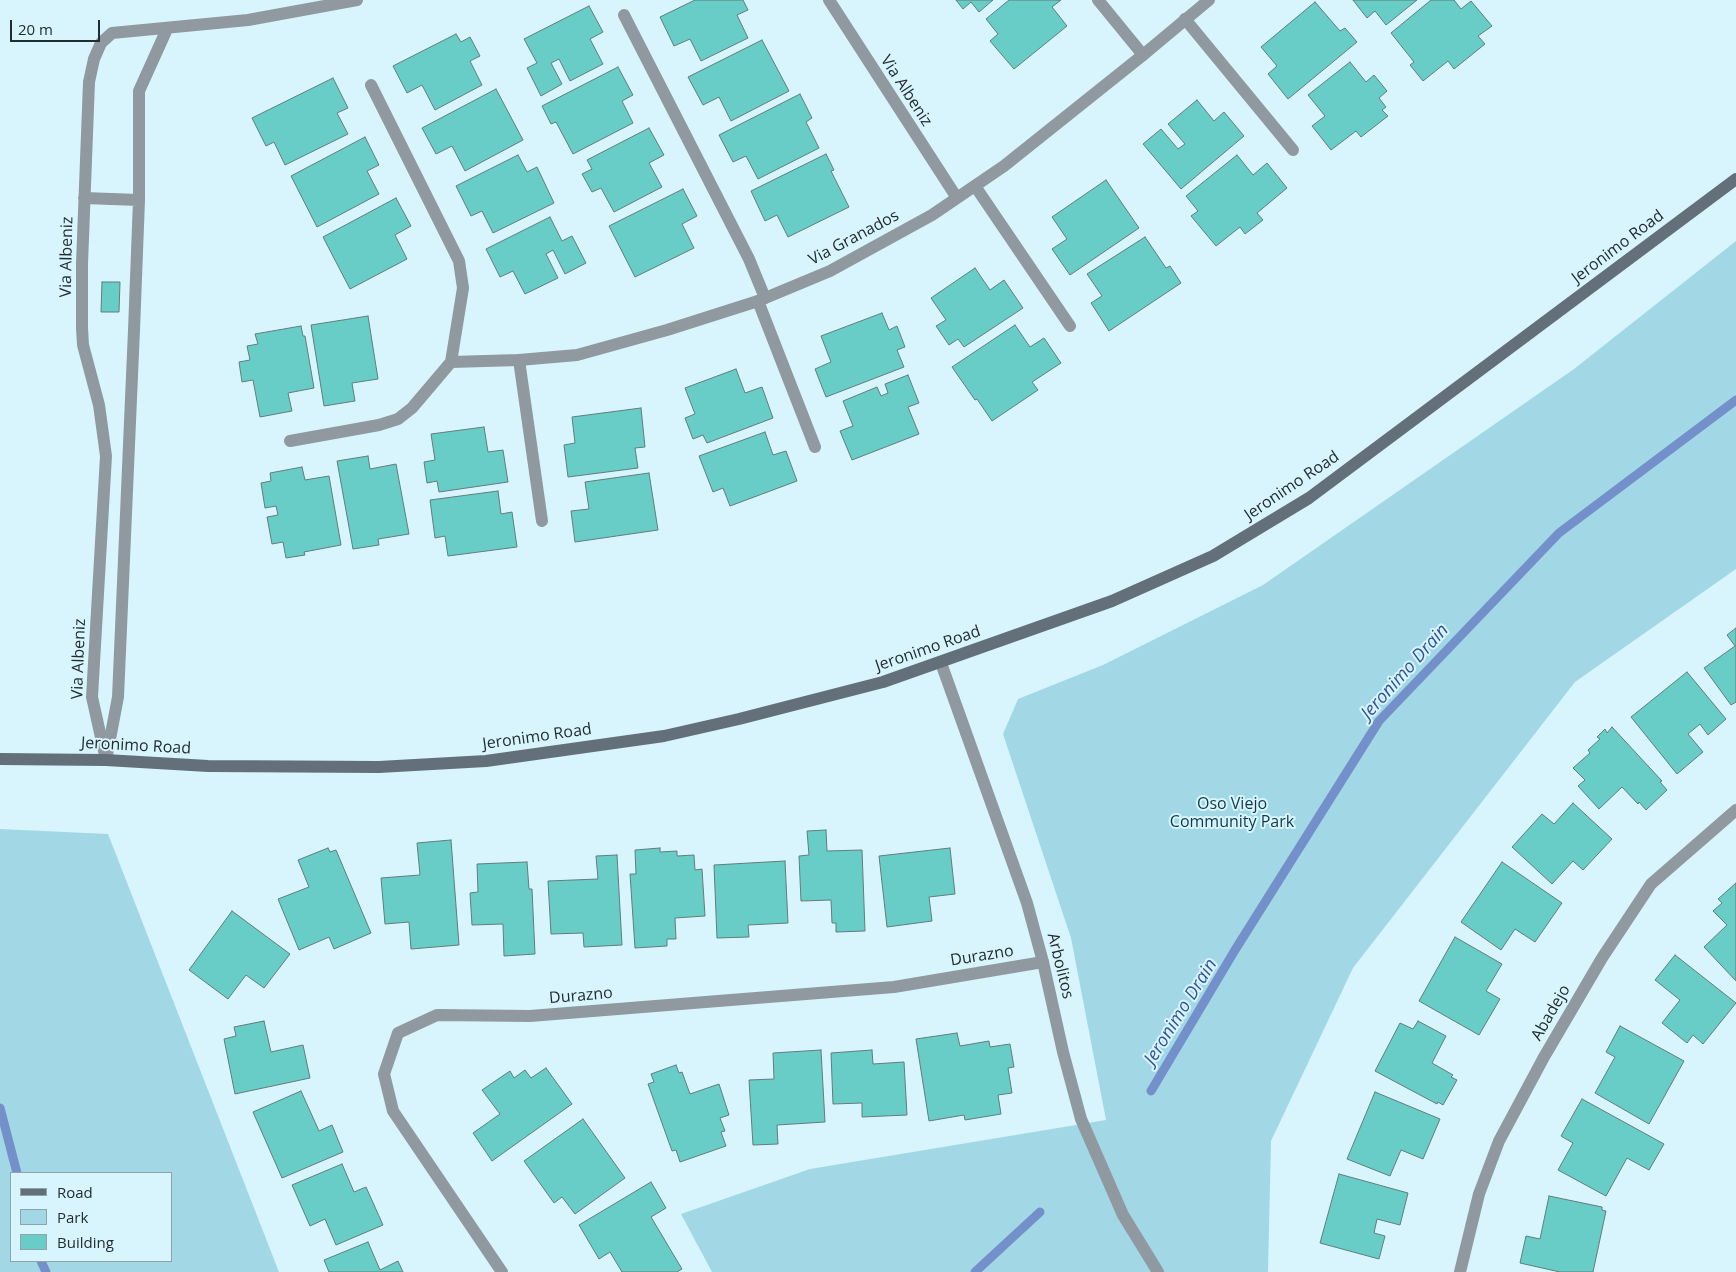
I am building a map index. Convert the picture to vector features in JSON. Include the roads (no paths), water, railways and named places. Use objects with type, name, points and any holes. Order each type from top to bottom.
[{"type":"main road","name":"Jeronimo Road","points":[[0,759],[106,760],[208,766],[351,767],[486,761],[664,736],[739,720],[883,682],[941,663],[1120,597],[1214,556],[1301,503],[1736,180]]},
{"type":"street","name":"Via Albeniz","points":[[106,760],[92,697],[106,456],[99,405],[83,345],[84,198],[90,82],[94,59],[101,43],[112,33],[248,20],[357,0]]},
{"type":"street","name":"Via Albeniz","points":[[829,0],[958,198]]},
{"type":"street","points":[[1098,0],[1143,55]]},
{"type":"street","name":"Via Granados","points":[[450,362],[519,360],[577,355],[667,330],[762,300],[830,271],[932,215],[1004,166],[1209,0]]},
{"type":"street","points":[[624,15],[749,259],[815,447]]},
{"type":"street","points":[[1185,19],[1293,150]]},
{"type":"street","points":[[106,760],[118,697],[139,200],[140,92],[167,29]]},
{"type":"street","points":[[290,441],[379,425],[398,419],[412,408],[450,362],[463,288],[459,261],[371,86]]},
{"type":"street","points":[[975,186],[1070,326]]},
{"type":"street","points":[[84,198],[139,200]]},
{"type":"street","points":[[519,360],[542,520]]},
{"type":"street","name":"Arbolitos","points":[[941,663],[1024,894],[1043,962],[1063,1052],[1082,1119],[1123,1215],[1158,1272]]},
{"type":"street","name":"Abadejo","points":[[1460,1272],[1479,1194],[1499,1141],[1544,1056],[1602,958],[1651,884],[1736,810]]},
{"type":"street","name":"Durazno","points":[[502,1272],[393,1111],[384,1074],[398,1033],[437,1015],[530,1016],[894,987],[1043,962]]},
{"type":"waterway","name":"Jeronimo Drain","points":[[1151,1091],[1235,950],[1379,721],[1559,533],[1736,400]]},
{"type":"waterway","points":[[0,1108],[17,1172]]},
{"type":"waterway","name":"Jeronimo Drain","points":[[975,1272],[1040,1212]]},
{"type":"waterway","points":[[41,1262],[46,1272]]},
{"type":"park label","name":"Oso Viejo Community Park","points":[[1232,813]]}]
